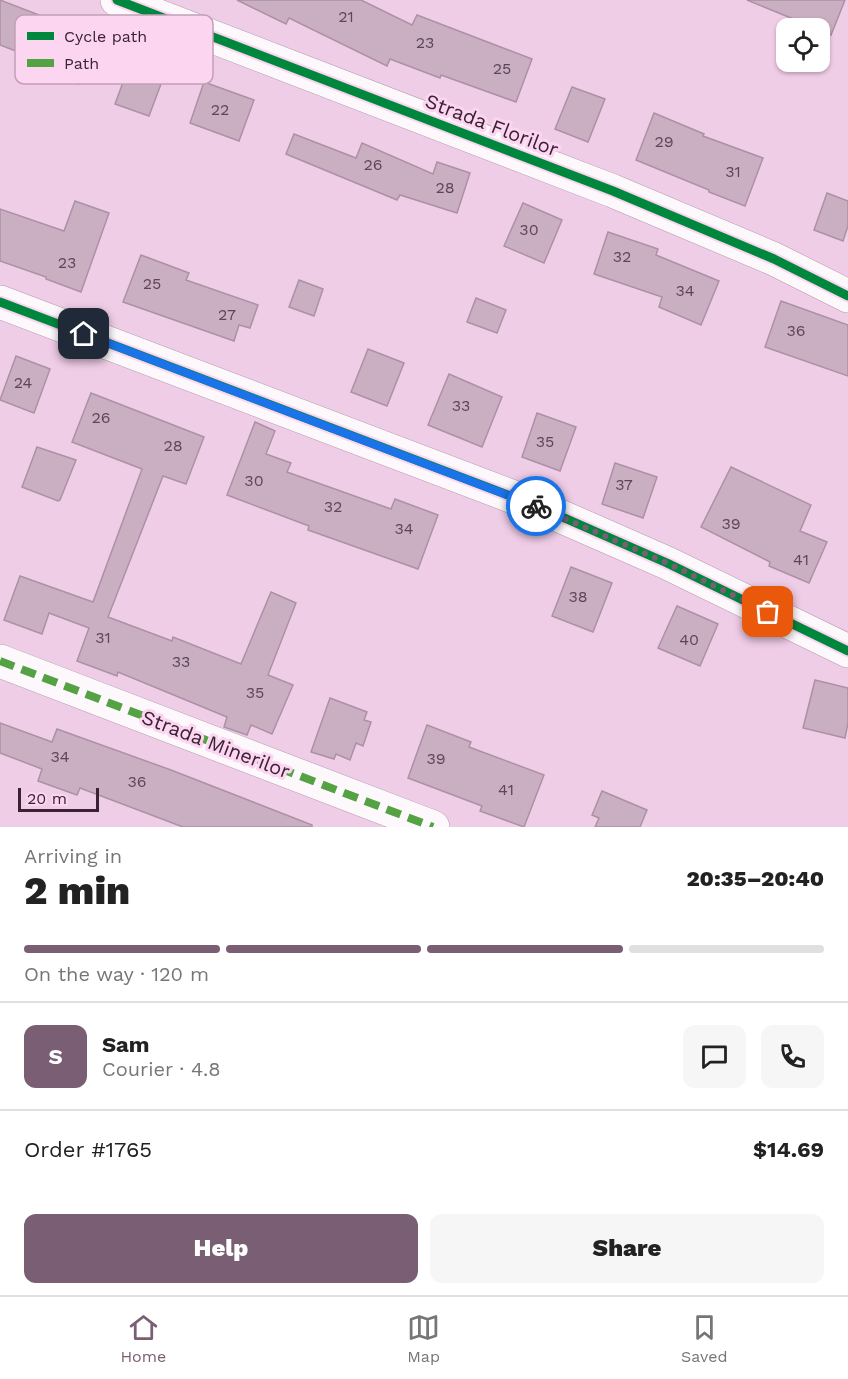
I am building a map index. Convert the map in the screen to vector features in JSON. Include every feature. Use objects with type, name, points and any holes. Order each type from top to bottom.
[{"type":"street","name":"Strada Florilor","points":[[117,0],[156,15]]},
{"type":"street","name":"Strada Florilor","points":[[213,37],[613,191],[774,259],[848,296]]},
{"type":"street","points":[[0,302],[537,506],[667,563],[848,651]]},
{"type":"street","name":"Strada Minerilor","points":[[0,661],[433,827]]},
{"type":"building","points":[[0,0],[39,15],[15,15],[15,51],[0,45]]},
{"type":"building","points":[[237,0],[361,0],[412,25],[417,15],[532,59],[516,102],[441,75],[440,78],[390,59],[387,66],[289,18],[286,24]]},
{"type":"building","points":[[747,0],[845,0],[831,35],[830,18],[791,18]]},
{"type":"building","points":[[122,84],[161,84],[149,116],[115,104]]},
{"type":"building","points":[[203,84],[210,84],[254,100],[239,141],[190,123]]},
{"type":"building","points":[[572,87],[605,99],[588,142],[555,129]]},
{"type":"building","points":[[654,113],[704,134],[703,136],[763,158],[745,206],[636,160]]},
{"type":"building","points":[[294,134],[356,158],[362,143],[433,174],[437,162],[470,173],[457,213],[400,195],[397,200],[286,154]]},
{"type":"building","points":[[827,193],[848,201],[848,226],[843,241],[814,230]]},
{"type":"building","points":[[75,201],[109,213],[81,292],[0,261],[0,209],[64,231]]},
{"type":"building","points":[[523,203],[562,220],[544,263],[504,246]]},
{"type":"building","points":[[608,232],[658,249],[656,255],[719,281],[701,325],[659,307],[662,297],[594,274]]},
{"type":"building","points":[[141,255],[189,273],[186,280],[258,305],[250,328],[239,325],[234,341],[123,302]]},
{"type":"building","points":[[299,280],[323,289],[314,316],[289,307]]},
{"type":"building","points":[[476,298],[506,310],[497,333],[467,322]]},
{"type":"building","points":[[781,301],[848,325],[848,376],[765,347]]},
{"type":"building","points":[[368,349],[404,363],[387,406],[351,392]]},
{"type":"building","points":[[16,356],[50,369],[34,413],[0,400]]},
{"type":"building","points":[[449,374],[502,397],[482,447],[428,425]]},
{"type":"building","points":[[91,393],[204,437],[186,484],[163,476],[108,617],[172,641],[173,637],[241,664],[271,592],[296,603],[268,675],[293,685],[272,734],[251,725],[247,735],[224,727],[227,717],[118,672],[117,676],[77,661],[89,628],[49,613],[42,634],[4,620],[20,576],[93,602],[142,469],[72,442]]},
{"type":"building","points":[[537,413],[576,427],[560,471],[522,457]]},
{"type":"building","points":[[255,422],[275,431],[266,454],[291,463],[287,472],[391,509],[395,499],[438,515],[418,569],[308,530],[309,526],[227,495]]},
{"type":"building","points":[[37,447],[76,460],[58,501],[22,487]]},
{"type":"building","points":[[615,463],[657,477],[643,518],[602,504]]},
{"type":"building","points":[[731,467],[811,505],[800,531],[827,542],[809,583],[769,566],[770,562],[701,527]]},
{"type":"building","points":[[571,567],[612,583],[593,632],[552,616]]},
{"type":"building","points":[[677,606],[718,624],[700,666],[658,648]]},
{"type":"building","points":[[815,680],[848,688],[848,723],[845,738],[803,728]]},
{"type":"building","points":[[330,698],[367,712],[364,720],[371,722],[363,746],[356,743],[350,760],[336,754],[334,759],[311,752]]},
{"type":"building","points":[[0,723],[52,742],[57,729],[171,770],[312,825],[312,827],[183,827],[80,788],[77,795],[38,781],[42,769],[0,753]]},
{"type":"building","points":[[427,725],[471,742],[469,747],[544,775],[524,827],[480,811],[482,806],[408,778]]},
{"type":"building","points":[[602,791],[647,810],[640,827],[595,827],[599,818],[592,815]]},
{"type":"marked path","points":[[0,661],[433,827]]},
{"type":"cycle path","points":[[117,0],[156,15]]},
{"type":"cycle path","points":[[213,37],[613,191],[774,259],[848,296]]},
{"type":"cycle path","points":[[0,302],[537,506],[667,563],[848,651]]},
{"type":"way so far","points":[[536,506],[667,563],[768,612]]},
{"type":"route","points":[[84,334],[536,506]]}]
